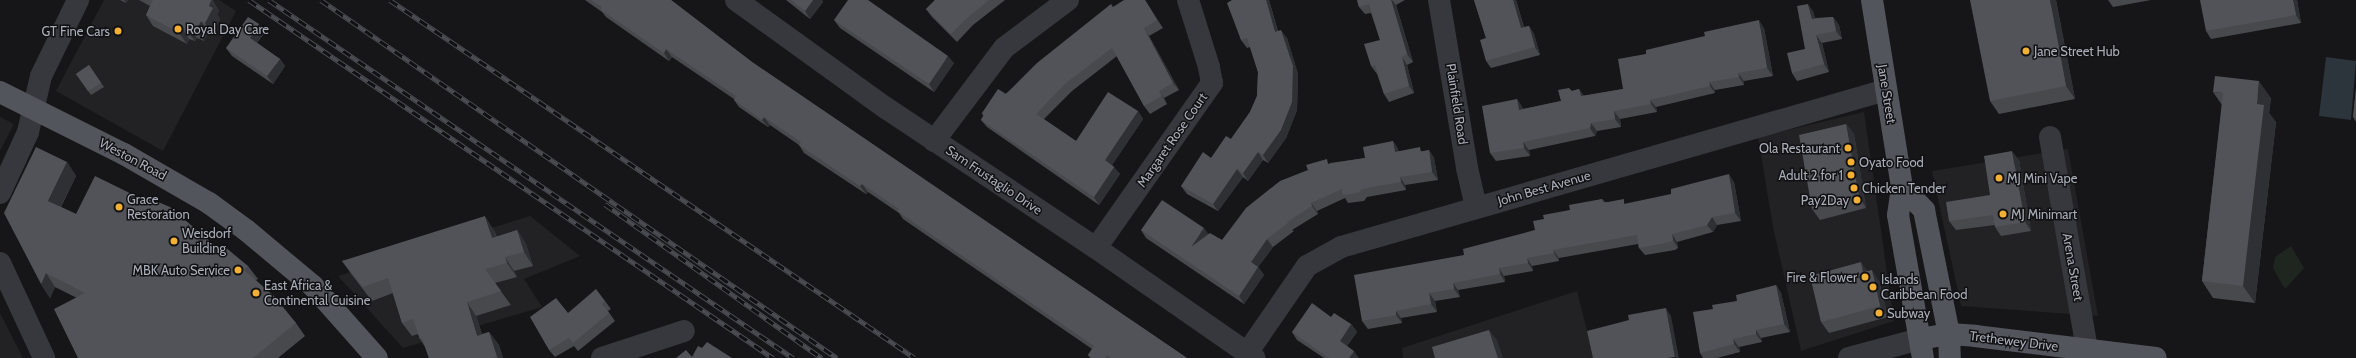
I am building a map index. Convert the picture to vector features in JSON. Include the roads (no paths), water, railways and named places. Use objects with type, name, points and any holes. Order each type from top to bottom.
[{"type":"main road","name":"Jane Street","points":[[1872,0],[1902,187],[1898,215],[1922,348]]},
{"type":"main road","name":"Weston Road","points":[[0,92],[34,108],[178,184],[246,230],[313,286],[377,358]]},
{"type":"main road","points":[[1902,187],[1924,210],[1949,334],[1950,358]]},
{"type":"main road","name":"Trethewey Drive","points":[[1922,348],[1949,334],[2156,358]]},
{"type":"street","points":[[0,194],[28,132],[41,76],[78,0]]},
{"type":"street","name":"Sam Frustaglio Drive","points":[[736,0],[934,141],[1096,248],[1250,355]]},
{"type":"street","points":[[934,141],[1004,48],[1068,0]]},
{"type":"street","name":"Margaret Rose Court","points":[[1096,248],[1212,83],[1210,67],[1188,0]]},
{"type":"street","name":"Plainfield Road","points":[[1439,0],[1467,168],[1476,207]]},
{"type":"street","name":"John Best Avenue","points":[[1250,355],[1307,266],[1342,247],[1476,207],[1886,90]]},
{"type":"street","name":"Arena Street","points":[[2050,137],[2087,350]]},
{"type":"street","points":[[0,263],[44,358]]},
{"type":"street","points":[[602,358],[684,331]]},
{"type":"street","points":[[1848,358],[1922,348]]},
{"type":"railway","points":[[249,0],[773,358]]},
{"type":"railway","points":[[269,0],[793,358]]},
{"type":"railway","points":[[321,0],[837,358]]},
{"type":"railway","points":[[390,0],[915,358]]},
{"type":"railway","points":[[605,204],[822,358]]},
{"type":"place","name":"Royal Day Care","points":[[178,29]]},
{"type":"place","name":"GT Fine Cars","points":[[118,31]]},
{"type":"place","name":"Jane Street Hub","points":[[2026,51]]},
{"type":"place","name":"Ola Restaurant","points":[[1848,148]]},
{"type":"place","name":"Oyato Food","points":[[1851,162]]},
{"type":"place","name":"Adult 2 for 1","points":[[1851,175]]},
{"type":"place","name":"MJ Mini Vape","points":[[1999,178]]},
{"type":"place","name":"Chicken Tender","points":[[1854,188]]},
{"type":"place","name":"Pay2Day","points":[[1857,200]]},
{"type":"place","name":"Grace Restoration","points":[[119,207]]},
{"type":"place","name":"MJ Minimart","points":[[2003,214]]},
{"type":"place","name":"Weisdorf Building","points":[[174,241]]},
{"type":"place","name":"MBK Auto Service","points":[[238,270]]},
{"type":"place","name":"Fire & Flower","points":[[1865,277]]},
{"type":"place","name":"Islands Caribbean Food","points":[[1873,287]]},
{"type":"place","name":"East Africa & Continental Cuisine","points":[[256,293]]},
{"type":"place","name":"Subway","points":[[1879,313]]}]
